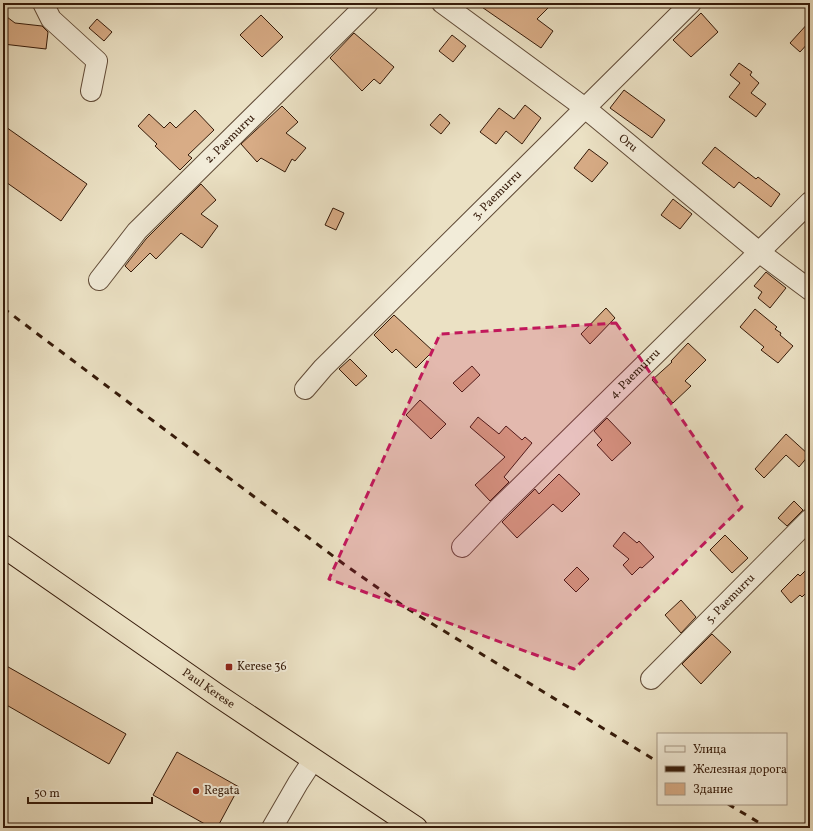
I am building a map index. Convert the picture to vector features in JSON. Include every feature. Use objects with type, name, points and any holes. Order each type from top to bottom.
[{"type":"highway","name":"Paul Kerese","points":[[3,546],[217,695],[416,828]]},
{"type":"street","points":[[43,3],[50,19],[97,61],[91,91]]},
{"type":"street","name":"2. Paemurru","points":[[99,280],[137,231],[368,3]]},
{"type":"street","name":"Oru","points":[[442,3],[585,108],[759,252],[810,290]]},
{"type":"street","name":"3. Paemurru","points":[[305,390],[323,368],[691,3]]},
{"type":"street","name":"4. Paemurru","points":[[462,547],[498,509],[810,202]]},
{"type":"street","name":"5. Paemurru","points":[[650,679],[810,519]]},
{"type":"street","points":[[272,828],[313,760]]},
{"type":"highlighted area","points":[[616,323],[742,507],[574,669],[329,579],[440,334]]},
{"type":"building","points":[[476,3],[553,3],[537,19],[553,31],[541,48]]},
{"type":"building","points":[[701,13],[718,32],[691,57],[673,40]]},
{"type":"building","points":[[3,14],[15,23],[42,26],[48,32],[46,49],[3,44]]},
{"type":"building","points":[[261,15],[283,37],[262,57],[240,35]]},
{"type":"building","points":[[97,19],[112,32],[104,41],[89,28]]},
{"type":"building","points":[[810,21],[810,41],[800,52],[790,43]]},
{"type":"building","points":[[354,33],[394,67],[380,84],[374,79],[362,91],[330,58]]},
{"type":"building","points":[[452,35],[466,46],[453,62],[439,51]]},
{"type":"building","points":[[739,63],[752,72],[750,75],[759,83],[751,93],[766,104],[756,117],[729,97],[740,83],[730,75]]},
{"type":"building","points":[[624,90],[665,120],[652,138],[610,108]]},
{"type":"building","points":[[525,105],[541,118],[522,144],[506,131],[496,144],[480,132],[499,108],[514,119]]},
{"type":"building","points":[[282,106],[298,122],[286,133],[306,148],[295,161],[292,159],[285,172],[261,158],[257,162],[241,144]]},
{"type":"building","points":[[195,110],[214,130],[188,155],[192,158],[180,170],[155,146],[157,144],[138,126],[149,114],[164,128],[170,122],[176,128]]},
{"type":"building","points":[[440,114],[450,123],[441,134],[430,125]]},
{"type":"building","points":[[3,125],[87,184],[61,221],[3,180]]},
{"type":"building","points":[[715,147],[756,179],[758,177],[780,194],[771,207],[739,182],[734,188],[702,163]]},
{"type":"building","points":[[589,149],[608,163],[592,182],[574,168]]},
{"type":"building","points":[[201,184],[216,200],[201,214],[218,226],[202,248],[181,233],[156,259],[150,253],[131,272],[125,266],[146,239]]},
{"type":"building","points":[[673,199],[692,214],[680,229],[661,215]]},
{"type":"building","points":[[333,208],[344,213],[336,230],[325,225]]},
{"type":"building","points":[[766,272],[786,288],[770,308],[758,298],[762,292],[754,286]]},
{"type":"building","points":[[606,308],[615,318],[590,344],[581,334]]},
{"type":"building","points":[[755,309],[777,327],[775,329],[781,333],[780,335],[793,346],[778,363],[761,350],[764,347],[740,327]]},
{"type":"building","points":[[394,315],[433,351],[416,368],[396,349],[392,353],[374,335]]},
{"type":"building","points":[[688,343],[706,360],[685,381],[691,386],[673,403],[652,380],[672,362],[671,361]]},
{"type":"building","points":[[350,359],[367,376],[356,386],[339,369]]},
{"type":"building","points":[[472,366],[480,375],[462,392],[453,383]]},
{"type":"building","points":[[420,400],[446,424],[431,439],[406,415]]},
{"type":"building","points":[[478,417],[499,434],[506,426],[522,440],[525,437],[532,443],[504,477],[509,482],[490,501],[475,485],[505,457],[470,427]]},
{"type":"building","points":[[607,418],[631,443],[612,461],[597,445],[602,440],[594,431]]},
{"type":"building","points":[[786,434],[809,455],[799,467],[786,455],[764,478],[755,469]]},
{"type":"building","points":[[559,474],[580,494],[562,512],[553,504],[517,538],[502,522],[535,489],[539,494]]},
{"type":"building","points":[[794,501],[803,510],[787,526],[778,518]]},
{"type":"building","points":[[624,532],[637,543],[639,541],[654,557],[632,575],[623,565],[629,559],[613,546]]},
{"type":"building","points":[[725,535],[748,558],[732,573],[710,550]]},
{"type":"building","points":[[810,566],[810,589],[802,597],[800,595],[791,603],[781,591],[798,574],[800,576]]},
{"type":"building","points":[[577,567],[589,579],[576,592],[564,580]]},
{"type":"building","points":[[681,600],[696,617],[681,633],[665,615]]},
{"type":"building","points":[[712,634],[731,652],[701,684],[682,664]]},
{"type":"building","points":[[3,664],[126,734],[109,764],[3,703]]},
{"type":"building","name":"Regata","points":[[177,752],[239,787],[217,828],[212,828],[153,795]]},
{"type":"railway","points":[[3,308],[345,565],[408,609],[657,761]]},
{"type":"railway","points":[[730,805],[768,828]]},
{"type":"place","name":"Kerese 36","points":[[229,667]]},
{"type":"place","name":"Regata","points":[[196,791]]}]
